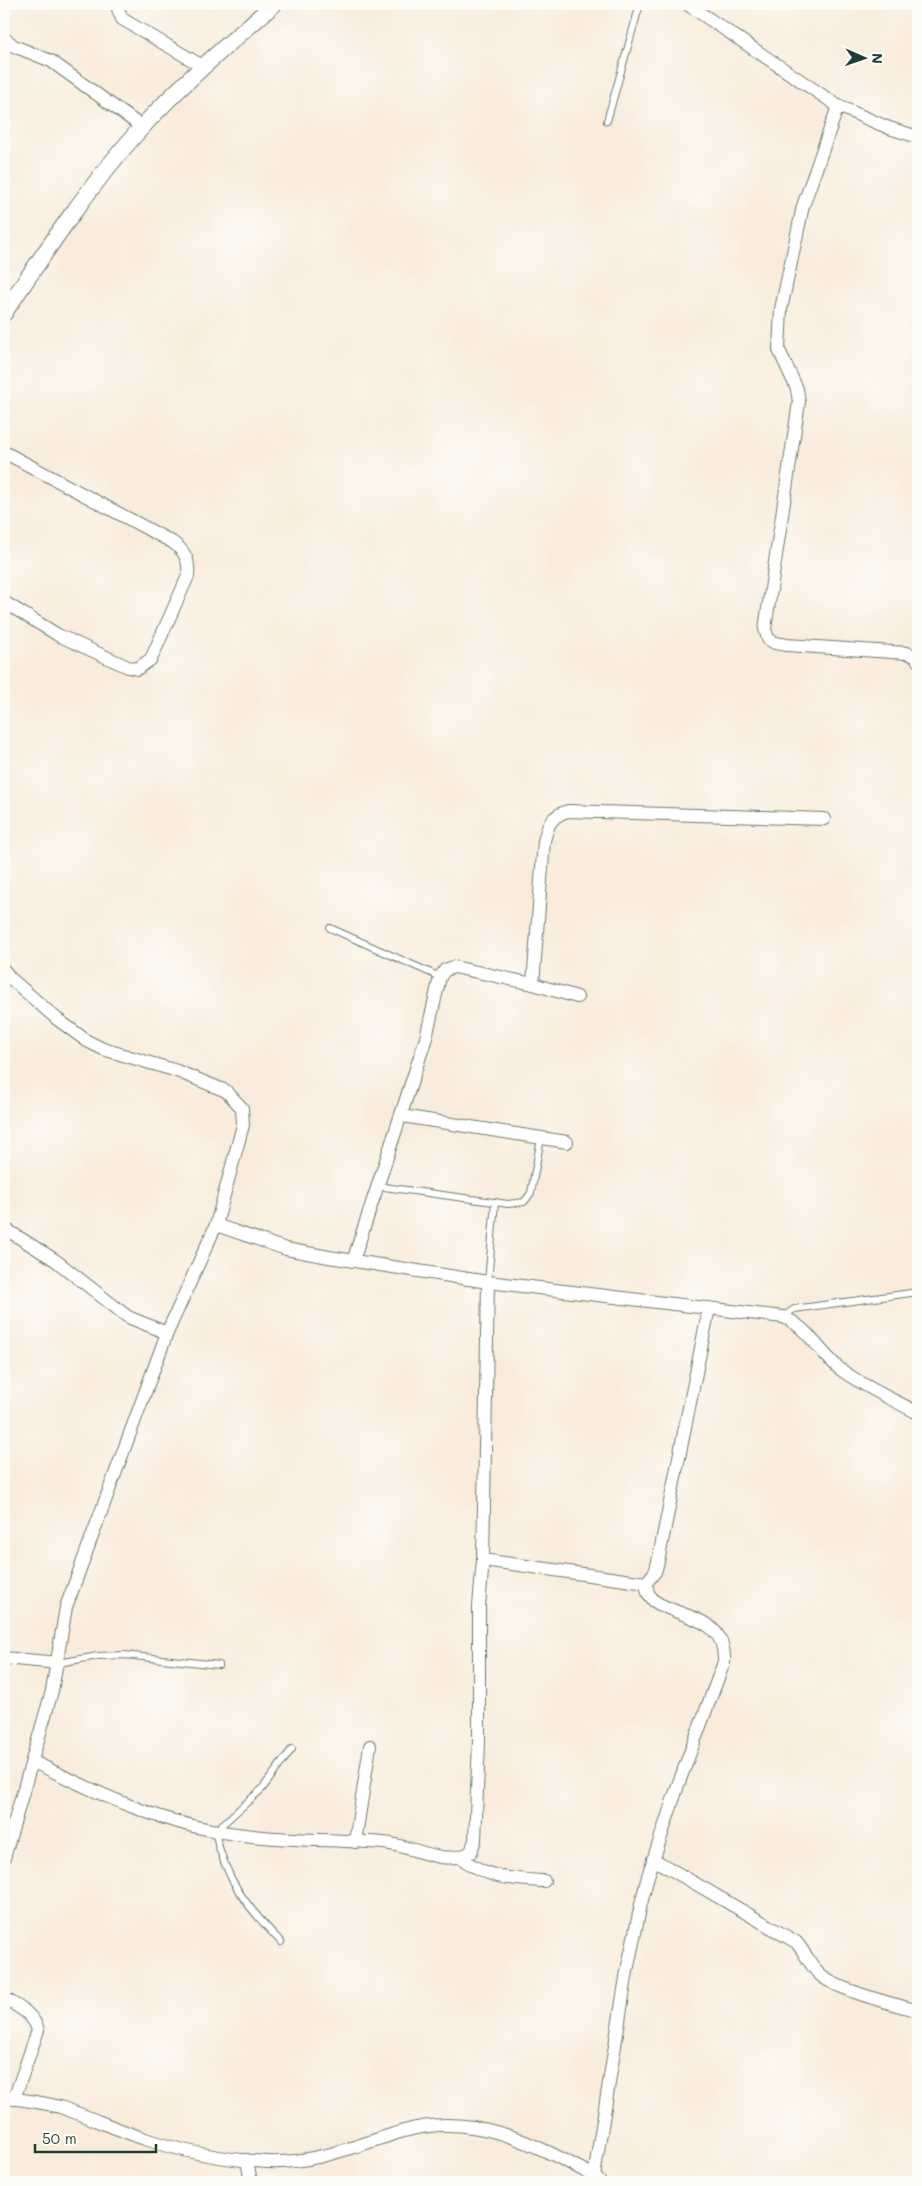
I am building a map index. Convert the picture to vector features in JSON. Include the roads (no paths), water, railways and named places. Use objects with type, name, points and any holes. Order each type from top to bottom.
[{"type":"street","points":[[116,4],[122,19],[204,67]]},
{"type":"street","points":[[4,313],[101,176],[142,127],[176,92],[274,4]]},
{"type":"street","points":[[687,4],[838,106],[889,128],[918,137]]},
{"type":"street","points":[[4,38],[14,46],[50,61],[142,127]]},
{"type":"street","points":[[838,106],[803,206],[782,308],[779,350],[797,389],[799,402],[765,629],[768,639],[781,644],[907,653],[917,657],[918,660]]},
{"type":"street","points":[[4,452],[172,542],[181,548],[189,569],[188,576],[151,659],[137,669],[128,667],[58,634],[4,602]]},
{"type":"street","points":[[533,984],[544,841],[548,822],[558,814],[568,811],[824,819]]},
{"type":"street","points":[[353,1260],[402,1116],[426,1038],[440,977],[445,970],[454,967],[533,984],[577,997]]},
{"type":"street","points":[[4,970],[10,978],[50,1013],[87,1041],[103,1049],[177,1071],[226,1091],[242,1108],[243,1125],[216,1225],[166,1333],[66,1607],[58,1663],[4,1858]]},
{"type":"street","points":[[402,1116],[567,1142]]},
{"type":"street","points":[[216,1225],[286,1248],[488,1282],[783,1317],[792,1320],[838,1367],[870,1388],[918,1413]]},
{"type":"street","points":[[5,1233],[55,1260],[128,1317],[166,1333]]},
{"type":"street","points":[[32,1761],[99,1794],[159,1816],[214,1831],[286,1840],[386,1843],[446,1858],[461,1858],[471,1852],[475,1840],[479,1742],[479,1606],[483,1560],[488,1282]]},
{"type":"street","points":[[646,1583],[655,1572],[658,1562],[709,1308]]},
{"type":"street","points":[[483,1560],[646,1583]]},
{"type":"street","points":[[4,1998],[28,2013],[35,2020],[38,2030],[9,2098],[58,2107],[166,2145],[193,2152],[269,2162],[315,2157],[350,2150],[404,2131],[439,2125],[461,2124],[508,2135],[540,2147],[596,2179],[632,1944],[653,1859],[678,1785],[724,1662],[724,1650],[715,1629],[654,1601],[648,1593],[646,1583]]},
{"type":"street","points":[[4,1658],[58,1663]]},
{"type":"street","points":[[355,1842],[370,1746]]},
{"type":"street","points":[[461,1858],[476,1870],[501,1878],[544,1881]]},
{"type":"street","points":[[653,1859],[796,1942],[806,1952],[817,1972],[827,1981],[918,2012]]},
{"type":"street","points":[[247,2160],[251,2182]]},
{"type":"lane","points":[[607,121],[640,4]]},
{"type":"lane","points":[[330,928],[440,977]]},
{"type":"lane","points":[[377,1186],[508,1204],[524,1202],[531,1193],[541,1138]]},
{"type":"lane","points":[[488,1282],[495,1202]]},
{"type":"lane","points":[[783,1317],[794,1309],[918,1292]]},
{"type":"lane","points":[[58,1663],[98,1656],[124,1655],[219,1665]]},
{"type":"lane","points":[[281,1942],[258,1918],[238,1892],[220,1855],[214,1831],[262,1789],[292,1749]]}]
